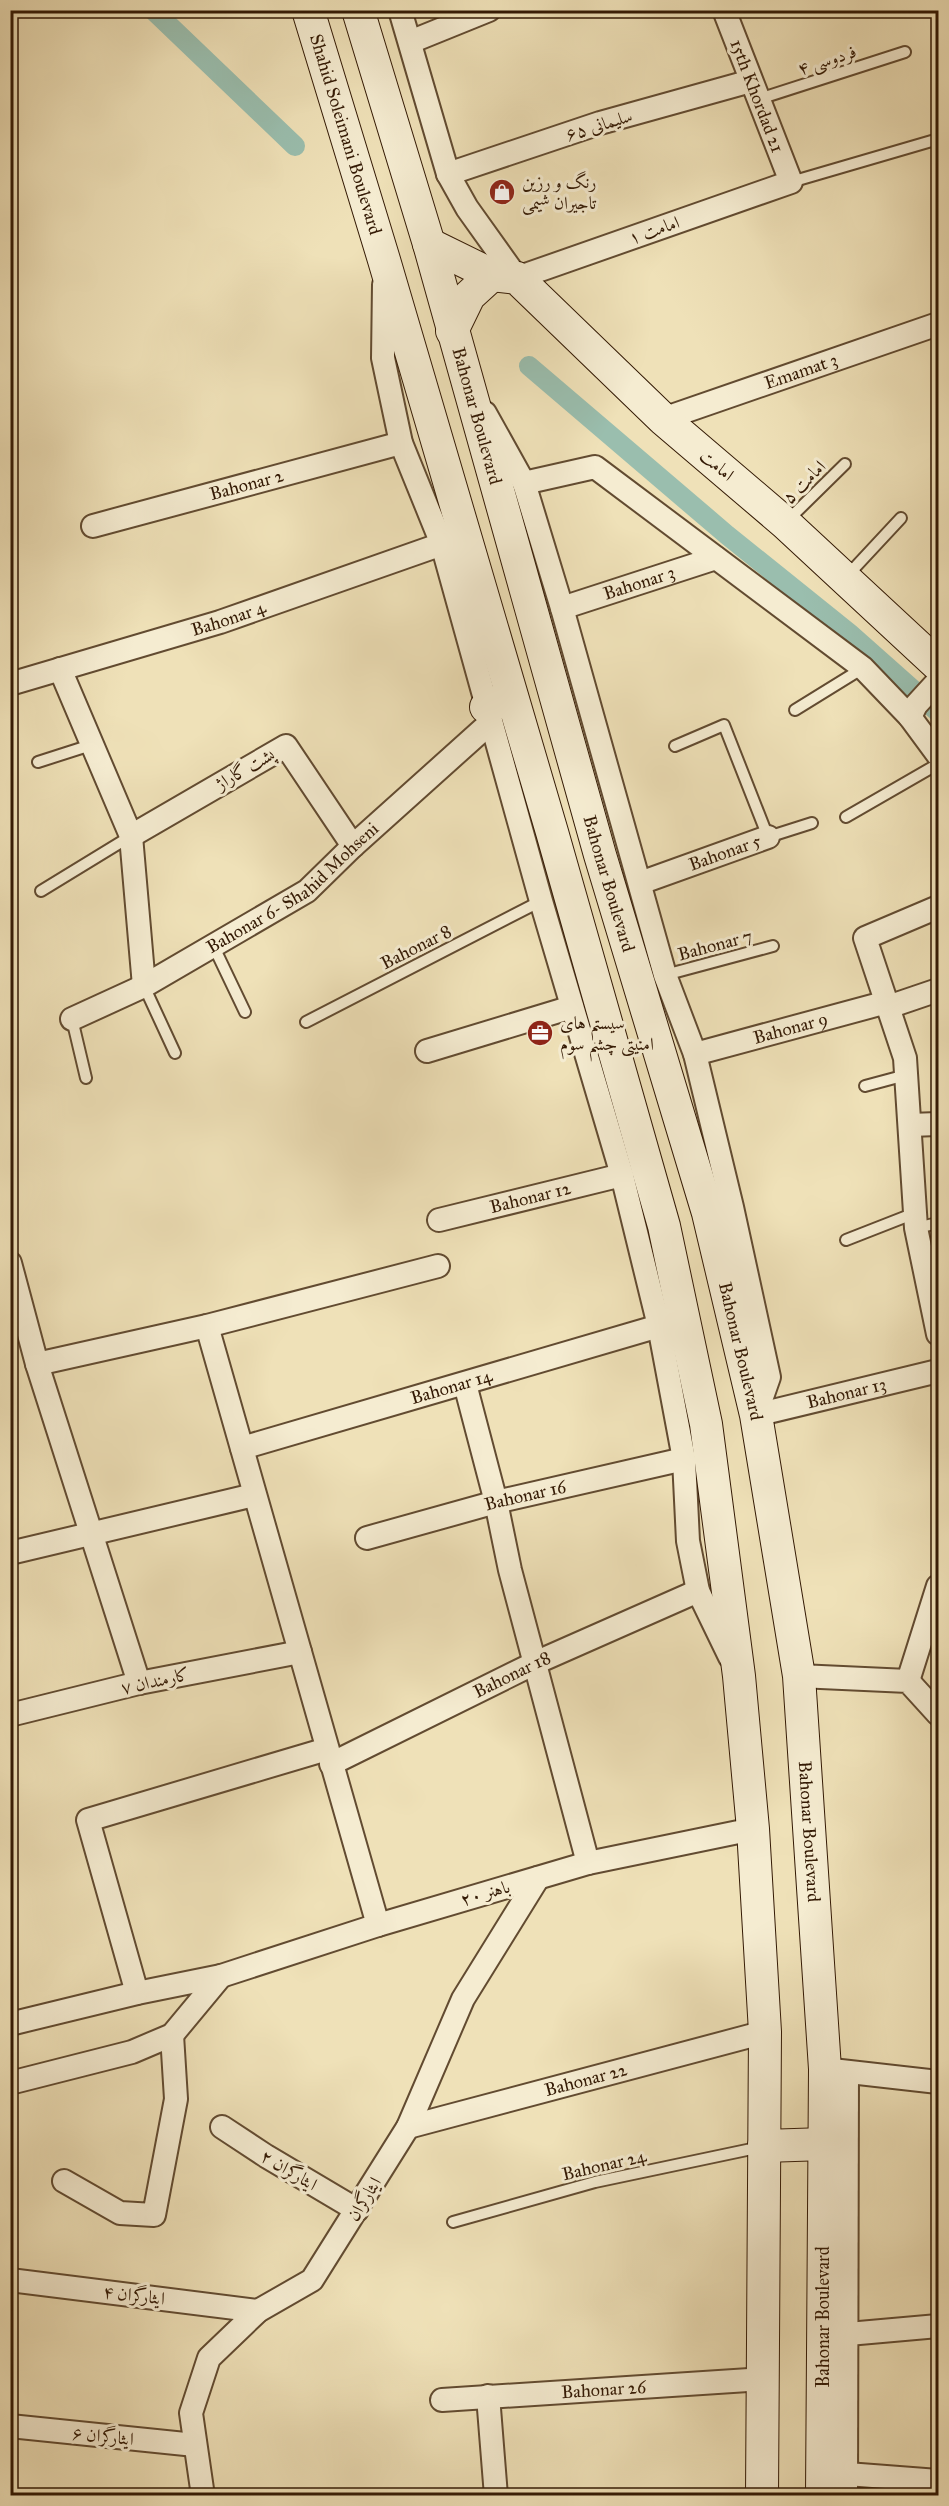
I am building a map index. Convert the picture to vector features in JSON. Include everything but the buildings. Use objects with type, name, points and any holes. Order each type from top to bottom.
[{"type":"main road","name":"Shahid Soleimani Boulevard","points":[[308,10],[384,260]]},
{"type":"main road","points":[[358,10],[429,244]]},
{"type":"main road","name":"امامت","points":[[429,244],[504,277],[845,578],[928,680]]},
{"type":"main road","name":"Bahonar Boulevard","points":[[429,244],[600,855],[720,1210],[756,1416],[799,1676],[836,2070],[825,2144],[822,2496]]},
{"type":"main road","points":[[384,260],[496,709],[552,832],[664,1226],[706,1424],[739,1676],[753,1828],[765,2032],[765,2379],[762,2496]]},
{"type":"main road","points":[[452,331],[469,296],[504,277]]},
{"type":"main road","points":[[552,832],[573,833],[591,821]]},
{"type":"main road","points":[[562,868],[579,855],[590,853],[600,855]]},
{"type":"main road","points":[[764,2146],[825,2144]]},
{"type":"street","points":[[400,10],[448,174],[504,277]]},
{"type":"street","points":[[410,42],[489,10]]},
{"type":"street","name":"15th Khordad 21","points":[[724,10],[791,182]]},
{"type":"street","name":"سلیمانی ۶۵","points":[[448,174],[600,123],[755,90]]},
{"type":"street","name":"امامت ۱","points":[[504,277],[791,182]]},
{"type":"street","points":[[384,260],[383,358],[401,443],[442,544],[496,709],[541,901],[622,1175],[659,1326],[684,1459],[688,1541],[698,1591],[739,1676]]},
{"type":"street","name":"Emamat 3","points":[[663,419],[939,324]]},
{"type":"street","points":[[469,384],[524,483],[562,608],[665,975],[695,1054],[720,1210]]},
{"type":"street","name":"Bahonar 2","points":[[93,526],[401,443]]},
{"type":"street","points":[[524,483],[595,467],[863,668],[928,680],[939,755]]},
{"type":"street","name":"Bahonar 4","points":[[10,684],[220,622],[442,544]]},
{"type":"street","name":"Bahonar 3","points":[[562,608],[716,558]]},
{"type":"street","points":[[60,669],[131,836],[144,987]]},
{"type":"street","name":"Bahonar 6- Shahid Mohseni","points":[[72,1019],[144,987],[307,891],[496,709]]},
{"type":"street","name":"پشت گاراژ","points":[[131,836],[286,746],[353,846]]},
{"type":"street","name":"Bahonar 5","points":[[640,883],[768,837]]},
{"type":"street","points":[[939,907],[865,938],[905,1058],[915,1220],[939,1334]]},
{"type":"street","name":"Bahonar 9","points":[[695,1054],[939,990]]},
{"type":"street","points":[[427,1051],[572,1007]]},
{"type":"street","points":[[910,1125],[939,1124]]},
{"type":"street","name":"Bahonar 12","points":[[439,1220],[622,1175]]},
{"type":"street","points":[[10,1263],[36,1364],[93,1534],[139,1683]]},
{"type":"street","points":[[36,1364],[207,1326],[438,1266]]},
{"type":"street","points":[[207,1326],[378,1924]]},
{"type":"street","name":"Bahonar 14","points":[[242,1448],[659,1326]]},
{"type":"street","name":"Bahonar 13","points":[[756,1416],[939,1371]]},
{"type":"street","points":[[465,1384],[496,1502],[510,1570],[588,1863]]},
{"type":"street","name":"Bahonar 16","points":[[366,1538],[496,1502],[684,1459]]},
{"type":"street","points":[[10,1552],[254,1495]]},
{"type":"street","points":[[908,1681],[939,1586]]},
{"type":"street","name":"Bahonar 18","points":[[137,1993],[88,1820],[329,1756],[698,1591]]},
{"type":"street","name":"کارمندان ۷","points":[[10,1715],[139,1683],[300,1652]]},
{"type":"street","points":[[799,1676],[908,1681],[939,1714]]},
{"type":"street","name":"باهنر ۲۰","points":[[10,2024],[137,1993],[221,1976],[378,1924],[588,1863],[753,1828]]},
{"type":"street","name":"ایثارگران","points":[[203,2496],[191,2413],[209,2358],[258,2311],[312,2280],[408,2127],[463,1999],[538,1878]]},
{"type":"street","points":[[10,2083],[132,2052],[172,2035],[221,1976]]},
{"type":"street","name":"Bahonar 22","points":[[408,2127],[765,2032]]},
{"type":"street","points":[[64,2181],[120,2214],[154,2215],[176,2099],[172,2035]]},
{"type":"street","points":[[939,2082],[836,2070],[848,2334],[846,2485],[939,2481]]},
{"type":"street","name":"ایثارگران ۲","points":[[222,2127],[266,2157],[357,2210]]},
{"type":"street","name":"ایثارگران ۴","points":[[10,2280],[258,2311]]},
{"type":"street","points":[[848,2334],[939,2326]]},
{"type":"street","name":"Bahonar 26","points":[[442,2400],[765,2379]]},
{"type":"street","points":[[488,2397],[496,2496]]},
{"type":"street","name":"ایثارگران ۶","points":[[10,2426],[195,2445]]},
{"type":"lane","name":"فردوسی ۴","points":[[755,90],[905,52]]},
{"type":"lane","points":[[791,182],[934,140]]},
{"type":"lane","name":"امامت ۵","points":[[785,523],[845,464]]},
{"type":"lane","points":[[845,578],[901,518]]},
{"type":"lane","points":[[795,711],[863,668]]},
{"type":"lane","points":[[675,746],[724,725],[768,837]]},
{"type":"lane","points":[[38,762],[91,745]]},
{"type":"lane","points":[[846,817],[939,764]]},
{"type":"lane","name":"Bahonar 5","points":[[768,837],[812,823]]},
{"type":"lane","points":[[41,891],[131,836]]},
{"type":"lane","name":"Bahonar 8","points":[[306,1022],[541,901]]},
{"type":"lane","points":[[213,945],[245,1012]]},
{"type":"lane","name":"Bahonar 7","points":[[665,975],[773,946]]},
{"type":"lane","points":[[144,987],[175,1053]]},
{"type":"lane","points":[[72,1019],[86,1078]]},
{"type":"lane","points":[[865,1086],[906,1075]]},
{"type":"lane","points":[[846,1240],[915,1220],[939,1223]]},
{"type":"lane","name":"Bahonar 24","points":[[453,2222],[595,2182],[764,2146]]},
{"type":"waterway","points":[[153,10],[295,146]]},
{"type":"waterway","points":[[529,366],[727,535],[849,633],[938,712]]},
{"type":"place","name":"رنگ و رزین تاجیران شیمی","points":[[502,192]]},
{"type":"place","name":"سیستم های امنیتی چشم سوم","points":[[540,1033]]}]
